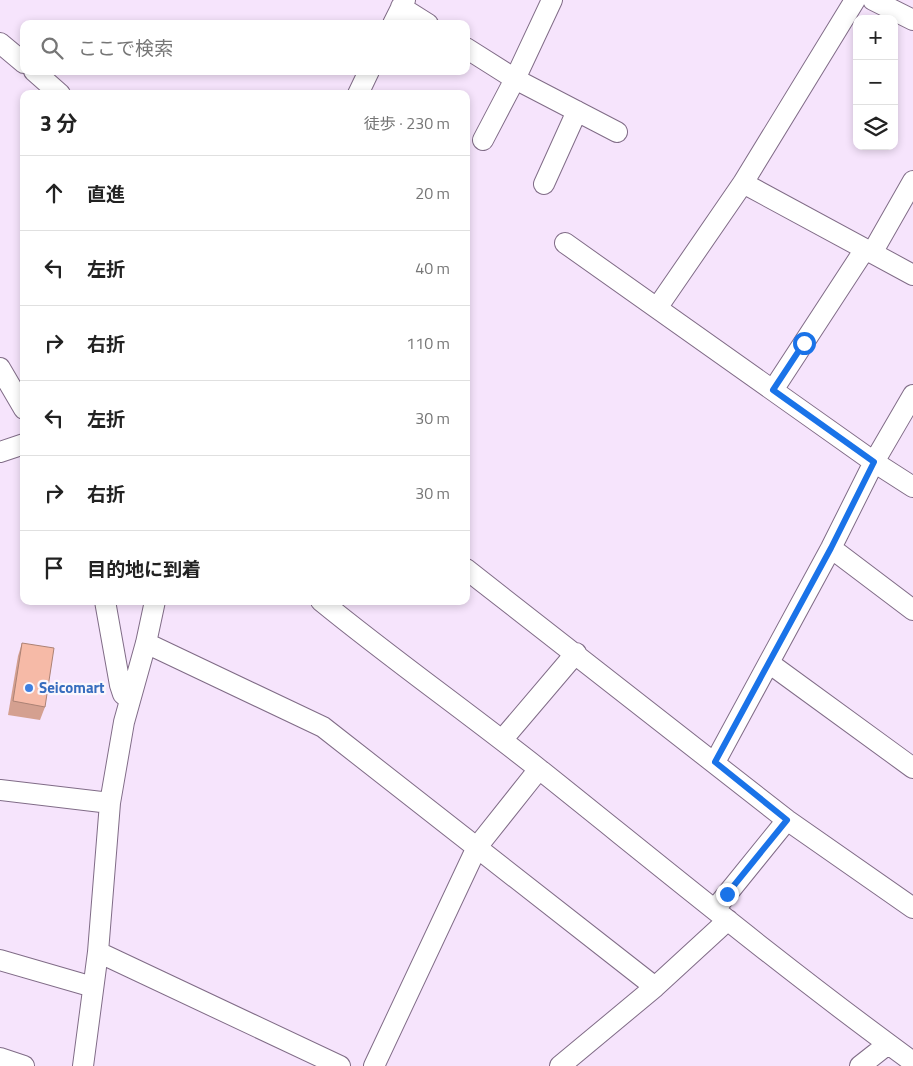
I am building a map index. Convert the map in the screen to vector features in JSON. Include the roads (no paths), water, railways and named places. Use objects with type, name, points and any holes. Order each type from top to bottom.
[{"type":"street","points":[[483,140],[515,79],[552,0]]},
{"type":"street","points":[[657,308],[743,183],[855,0]]},
{"type":"street","points":[[873,0],[913,20]]},
{"type":"street","points":[[399,10],[420,20]]},
{"type":"street","points":[[0,43],[20,60]]},
{"type":"street","points":[[470,51],[515,79],[618,132]]},
{"type":"street","points":[[39,75],[55,90]]},
{"type":"street","points":[[360,90],[367,75]]},
{"type":"street","points":[[544,184],[577,111]]},
{"type":"street","points":[[773,390],[869,251],[913,181]]},
{"type":"street","points":[[743,183],[913,275]]},
{"type":"street","points":[[565,243],[874,462],[913,487]]},
{"type":"street","points":[[0,368],[20,402]]},
{"type":"street","points":[[715,762],[831,548],[874,462],[913,395]]},
{"type":"street","points":[[0,452],[20,445]]},
{"type":"street","points":[[831,548],[913,610]]},
{"type":"street","points":[[470,571],[787,820],[913,908]]},
{"type":"street","points":[[106,605],[120,685],[123,694],[129,699]]},
{"type":"street","points":[[83,1066],[98,952],[110,804],[129,699],[155,605]]},
{"type":"street","points":[[326,605],[539,769],[721,915],[913,1062]]},
{"type":"street","points":[[146,643],[323,727],[655,986]]},
{"type":"street","points":[[502,740],[576,653]]},
{"type":"street","points":[[769,663],[913,768]]},
{"type":"street","points":[[374,1066],[477,847],[539,769]]},
{"type":"street","points":[[0,790],[110,804]]},
{"type":"street","points":[[560,1066],[655,986],[721,915],[787,820]]},
{"type":"street","points":[[98,952],[340,1066]]},
{"type":"street","points":[[0,960],[93,987]]},
{"type":"street","points":[[860,1066],[888,1044]]},
{"type":"street","points":[[0,1058],[24,1066]]},
{"type":"place","name":"Seicomart","points":[[29,688]]}]
